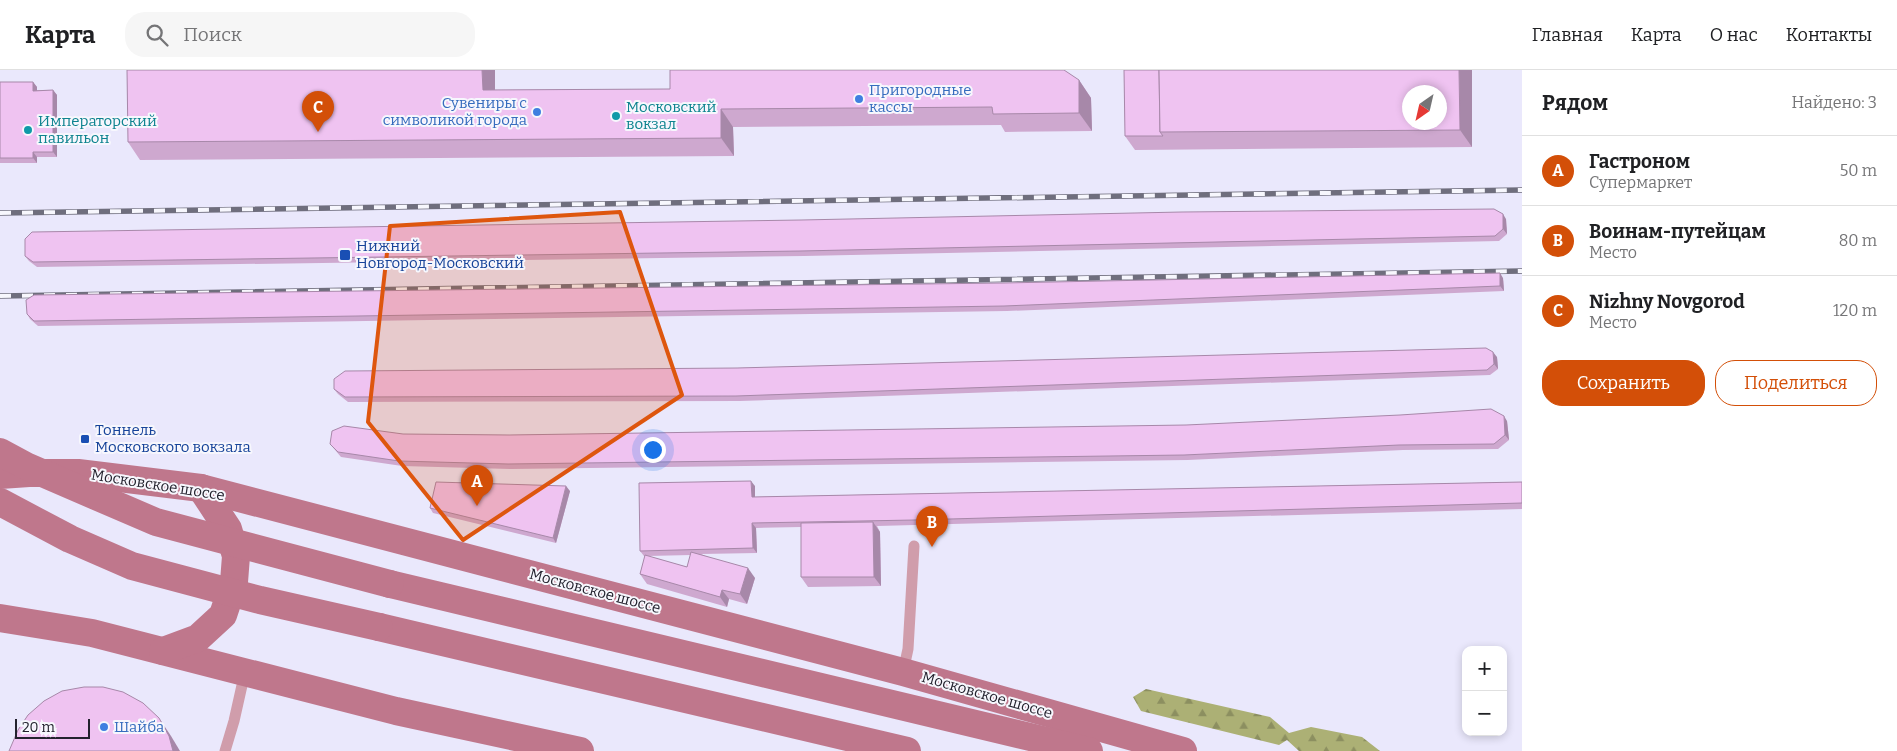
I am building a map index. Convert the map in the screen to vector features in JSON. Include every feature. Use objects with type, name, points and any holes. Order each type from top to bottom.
[{"type":"main road","points":[[0,452],[26,466],[156,522],[390,584],[1089,751]]},
{"type":"main road","name":"Московское шоссе","points":[[0,475],[78,473],[202,488],[903,672],[1184,751]]},
{"type":"main road","points":[[163,650],[198,638],[223,615],[234,582],[236,556],[228,529],[202,488]]},
{"type":"main road","points":[[0,502],[70,539],[132,566],[260,600],[907,751]]},
{"type":"main road","points":[[0,618],[92,633],[396,711],[580,751]]},
{"type":"lane","points":[[903,672],[908,648],[914,546]]},
{"type":"lane","points":[[225,751],[245,672]]},
{"type":"highlighted area","points":[[620,212],[682,395],[463,540],[368,422],[390,226]]},
{"type":"green space","points":[[1146,689],[1270,717],[1289,733],[1311,727],[1362,737],[1380,751],[1299,751],[1287,740],[1279,745],[1141,711],[1133,697]]},
{"type":"building","name":"Московский вокзал","points":[[127,70],[482,70],[483,90],[670,89],[670,70],[1064,70],[1079,80],[1079,113],[993,114],[992,107],[721,109],[721,138],[128,142]]},
{"type":"building","points":[[1124,70],[1159,70],[1160,132],[1163,136],[1125,136]]},
{"type":"building","points":[[1159,70],[1459,70],[1460,130],[1160,132]]},
{"type":"building","name":"Императорский павильон","points":[[0,82],[33,82],[33,91],[53,90],[53,152],[33,152],[33,158],[0,158]]},
{"type":"building","points":[[1494,209],[1503,214],[1503,229],[1495,236],[800,251],[33,262],[25,256],[25,239],[32,232],[1182,212]]},
{"type":"building","points":[[1500,273],[1500,286],[1004,306],[34,321],[27,314],[26,300],[34,295],[1003,283]]},
{"type":"building","points":[[1486,348],[1493,352],[1494,364],[1487,370],[736,396],[345,397],[334,389],[334,379],[345,371],[737,368]]},
{"type":"building","points":[[1491,409],[1504,416],[1505,435],[1494,444],[1399,445],[1184,455],[508,464],[399,461],[338,452],[330,444],[332,431],[344,426],[403,434],[509,435],[1186,425]]},
{"type":"building","points":[[751,481],[752,497],[1522,482],[1522,503],[752,523],[753,548],[640,551],[639,483]]},
{"type":"building","points":[[436,482],[566,486],[553,538],[430,508]]},
{"type":"building","points":[[873,522],[874,577],[801,577],[801,523]]},
{"type":"building","points":[[691,552],[748,568],[740,594],[722,590],[720,597],[640,574],[645,555],[687,567]]},
{"type":"building","name":"Шайба","points":[[84,687],[103,687],[123,692],[143,703],[159,718],[169,736],[173,751],[9,751],[18,730],[28,715],[44,701],[62,691]]},
{"type":"railway","points":[[0,213],[1522,190]]},
{"type":"railway","points":[[0,296],[1522,271]]},
{"type":"place","name":"Пригородные кассы","points":[[859,99]]},
{"type":"place","name":"Сувениры с символикой города","points":[[537,112]]},
{"type":"place","name":"Московский вокзал","points":[[616,116]]},
{"type":"place","name":"Императорский павильон","points":[[28,130]]},
{"type":"place","name":"Nizhny Novgorod","points":[[318,132]]},
{"type":"place","name":"Нижний Новгород-Московский","points":[[345,255]]},
{"type":"place","name":"Тоннель Московского вокзала","points":[[85,439]]},
{"type":"place","name":"Гастроном","points":[[477,506]]},
{"type":"place","name":"Воинам-путейцам","points":[[932,547]]},
{"type":"place","name":"Шайба","points":[[104,727]]}]
